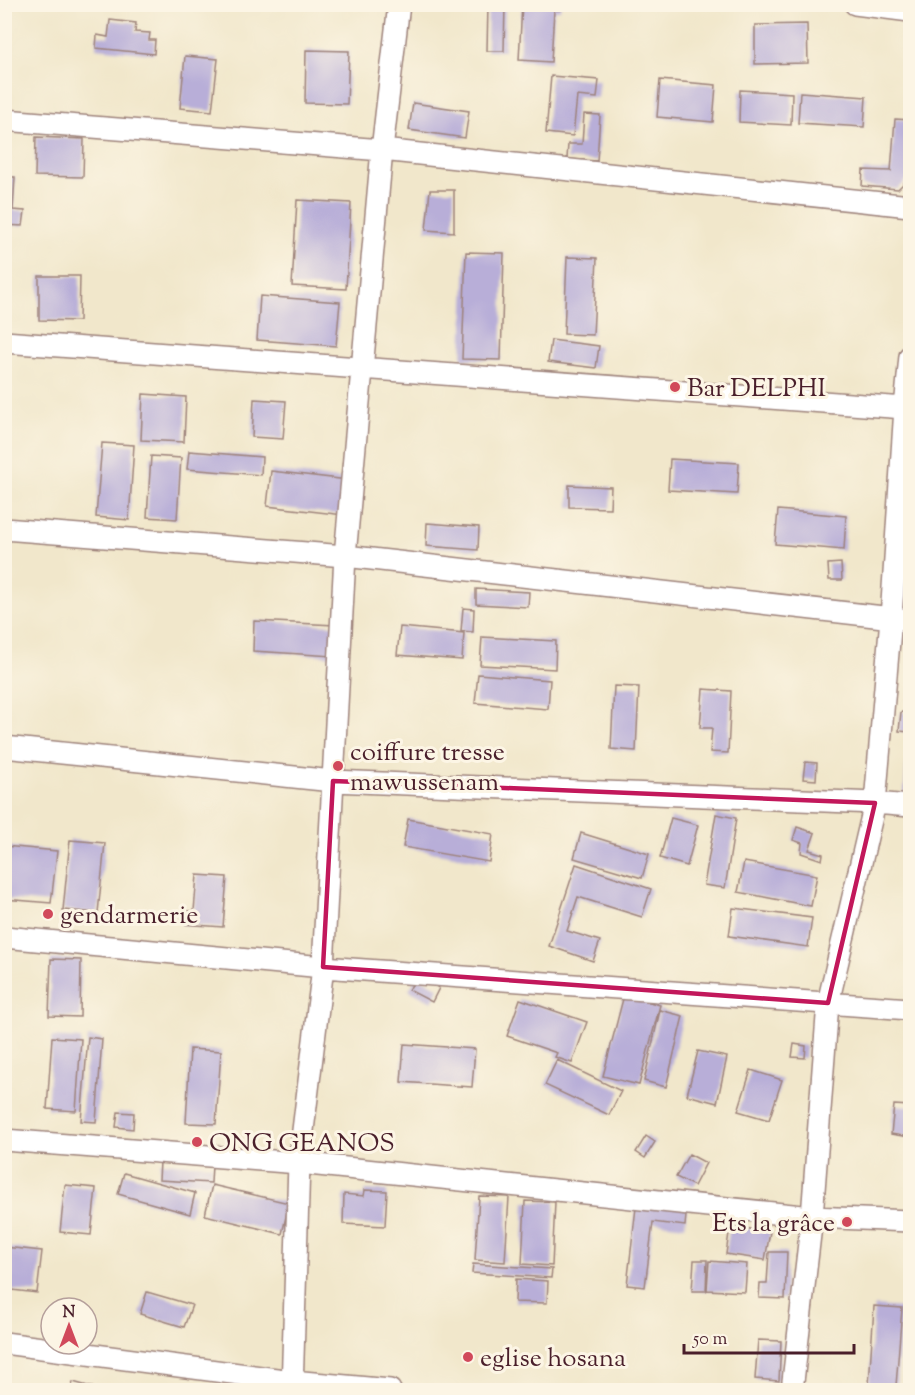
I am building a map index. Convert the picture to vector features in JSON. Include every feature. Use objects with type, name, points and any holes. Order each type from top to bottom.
[{"type":"street","points":[[292,1386],[299,1163],[323,967],[345,556],[382,150],[399,4]]},
{"type":"street","points":[[855,4],[910,11]]},
{"type":"street","points":[[4,120],[382,150],[910,206]]},
{"type":"street","points":[[4,342],[908,409]]},
{"type":"street","points":[[792,1390],[812,1217],[828,1003],[875,803],[901,619],[910,356]]},
{"type":"street","points":[[4,529],[345,556],[901,619]]},
{"type":"street","points":[[4,747],[333,781],[875,803],[910,807]]},
{"type":"street","points":[[4,937],[323,967],[910,1010]]},
{"type":"street","points":[[4,1140],[299,1163],[812,1217],[910,1221]]},
{"type":"street","points":[[4,1343],[292,1386],[390,1390]]},
{"type":"highlighted area","points":[[333,781],[875,803],[828,1003],[323,967]]},
{"type":"building","points":[[488,4],[505,4],[504,51],[487,51]]},
{"type":"building","points":[[522,4],[561,4],[560,10],[554,10],[551,62],[519,60]]},
{"type":"building","points":[[110,20],[136,23],[135,32],[150,33],[149,40],[155,40],[154,54],[96,48],[97,35],[108,37]]},
{"type":"building","points":[[807,24],[808,63],[755,64],[755,25]]},
{"type":"building","points":[[306,50],[349,51],[347,104],[305,103]]},
{"type":"building","points":[[185,56],[218,59],[212,111],[180,108]]},
{"type":"building","points":[[551,76],[599,80],[597,98],[577,96],[573,136],[546,133]]},
{"type":"building","points":[[660,80],[716,85],[713,122],[657,117]]},
{"type":"building","points":[[740,90],[792,93],[791,125],[739,122]]},
{"type":"building","points":[[800,92],[866,97],[864,127],[798,123]]},
{"type":"building","points":[[413,103],[469,111],[465,138],[409,130]]},
{"type":"building","points":[[584,114],[600,115],[597,161],[567,159],[568,144],[582,144]]},
{"type":"building","points":[[895,119],[910,120],[910,177],[898,189],[862,186],[863,170],[891,171]]},
{"type":"building","points":[[36,137],[84,139],[83,177],[35,176]]},
{"type":"building","points":[[4,177],[15,177],[13,210],[25,211],[23,226],[4,225]]},
{"type":"building","points":[[430,190],[454,190],[454,232],[426,230]]},
{"type":"building","points":[[297,200],[351,203],[346,289],[292,286]]},
{"type":"building","points":[[466,252],[504,253],[501,360],[462,359]]},
{"type":"building","points":[[567,257],[597,258],[593,335],[564,334]]},
{"type":"building","points":[[39,276],[80,276],[79,321],[39,320]]},
{"type":"building","points":[[260,296],[340,302],[336,346],[257,340]]},
{"type":"building","points":[[551,340],[599,346],[596,368],[548,362]]},
{"type":"building","points":[[143,394],[186,397],[184,442],[141,440]]},
{"type":"building","points":[[254,399],[286,401],[283,439],[252,437]]},
{"type":"building","points":[[102,443],[134,445],[129,520],[96,517]]},
{"type":"building","points":[[189,451],[262,457],[261,475],[187,469]]},
{"type":"building","points":[[151,456],[181,458],[177,519],[147,517]]},
{"type":"building","points":[[670,459],[739,463],[737,494],[668,490]]},
{"type":"building","points":[[271,471],[348,480],[344,515],[267,506]]},
{"type":"building","points":[[569,485],[611,487],[610,508],[569,507]]},
{"type":"building","points":[[778,510],[846,516],[844,550],[775,544]]},
{"type":"building","points":[[427,523],[479,527],[478,550],[426,546]]},
{"type":"building","points":[[841,563],[842,580],[829,580],[828,564]]},
{"type":"building","points":[[476,589],[529,592],[528,607],[476,604]]},
{"type":"building","points":[[463,608],[474,609],[473,632],[461,631]]},
{"type":"building","points":[[254,621],[335,625],[333,656],[253,651]]},
{"type":"building","points":[[400,627],[464,633],[462,660],[397,655]]},
{"type":"building","points":[[482,637],[556,641],[555,669],[480,665]]},
{"type":"building","points":[[478,674],[550,680],[548,709],[475,703]]},
{"type":"building","points":[[614,686],[639,687],[636,751],[611,749]]},
{"type":"building","points":[[703,689],[731,691],[728,753],[710,752],[712,728],[700,728]]},
{"type":"building","points":[[901,712],[910,713],[910,732],[899,731]]},
{"type":"building","points":[[805,762],[817,763],[816,780],[803,779]]},
{"type":"building","points":[[906,764],[910,764],[910,796],[904,795]]},
{"type":"building","points":[[716,814],[736,818],[725,888],[704,885]]},
{"type":"building","points":[[671,818],[698,825],[687,866],[660,858]]},
{"type":"building","points":[[408,819],[493,834],[489,862],[403,847]]},
{"type":"building","points":[[797,827],[815,833],[809,850],[823,854],[822,860],[801,853],[802,843],[793,840]]},
{"type":"building","points":[[581,833],[649,854],[642,878],[574,858]]},
{"type":"building","points":[[70,840],[105,843],[98,913],[63,910]]},
{"type":"building","points":[[4,846],[57,851],[51,903],[4,899]]},
{"type":"building","points":[[744,862],[817,875],[811,906],[738,892]]},
{"type":"building","points":[[576,864],[651,889],[642,917],[578,897],[567,931],[600,941],[593,961],[549,946]]},
{"type":"building","points":[[197,875],[227,877],[223,927],[182,924],[183,911],[194,911]]},
{"type":"building","points":[[733,908],[812,918],[808,947],[729,936]]},
{"type":"building","points":[[51,959],[81,960],[80,1017],[49,1016]]},
{"type":"building","points":[[417,976],[439,988],[432,1002],[409,990]]},
{"type":"building","points":[[624,995],[660,1005],[639,1085],[603,1076]]},
{"type":"building","points":[[520,999],[587,1022],[572,1063],[555,1057],[557,1053],[507,1036]]},
{"type":"building","points":[[660,1010],[683,1016],[666,1087],[644,1081]]},
{"type":"building","points":[[52,1037],[81,1039],[76,1111],[47,1109]]},
{"type":"building","points":[[88,1037],[102,1039],[96,1122],[81,1121]]},
{"type":"building","points":[[404,1044],[475,1049],[472,1087],[401,1082]]},
{"type":"building","points":[[794,1044],[806,1046],[805,1058],[792,1057]]},
{"type":"building","points":[[190,1049],[221,1051],[216,1124],[186,1123]]},
{"type":"building","points":[[698,1051],[727,1057],[717,1103],[687,1095]]},
{"type":"building","points":[[557,1060],[621,1091],[609,1115],[545,1085]]},
{"type":"building","points":[[751,1070],[782,1080],[769,1120],[738,1111]]},
{"type":"building","points":[[894,1105],[910,1106],[910,1137],[891,1134]]},
{"type":"building","points":[[118,1112],[134,1113],[133,1129],[116,1127]]},
{"type":"building","points":[[646,1136],[655,1142],[645,1158],[636,1152]]},
{"type":"building","points":[[689,1154],[706,1163],[694,1186],[676,1177]]},
{"type":"building","points":[[160,1162],[212,1165],[211,1183],[159,1180]]},
{"type":"building","points":[[124,1173],[195,1193],[190,1214],[118,1194]]},
{"type":"building","points":[[65,1185],[96,1188],[91,1235],[60,1232]]},
{"type":"building","points":[[212,1185],[289,1203],[282,1234],[205,1215]]},
{"type":"building","points":[[365,1190],[387,1191],[385,1226],[343,1224],[344,1194],[364,1196]]},
{"type":"building","points":[[479,1196],[509,1197],[505,1262],[475,1260]]},
{"type":"building","points":[[637,1199],[687,1205],[685,1226],[653,1222],[645,1287],[627,1285]]},
{"type":"building","points":[[525,1201],[555,1202],[552,1266],[522,1264]]},
{"type":"building","points":[[730,1226],[770,1232],[765,1260],[726,1254]]},
{"type":"building","points":[[4,1247],[42,1251],[37,1293],[4,1289]]},
{"type":"building","points":[[769,1252],[787,1252],[785,1299],[759,1298],[760,1283],[767,1283]]},
{"type":"building","points":[[694,1260],[707,1260],[706,1291],[692,1291]]},
{"type":"building","points":[[709,1261],[747,1264],[745,1292],[707,1290]]},
{"type":"building","points":[[473,1264],[552,1269],[551,1278],[472,1273]]},
{"type":"building","points":[[516,1279],[548,1281],[547,1303],[515,1302]]},
{"type":"building","points":[[147,1292],[192,1305],[184,1327],[140,1314]]},
{"type":"building","points":[[874,1306],[902,1308],[896,1386],[869,1385]]},
{"type":"building","points":[[758,1340],[781,1341],[779,1381],[755,1379]]},
{"type":"building","points":[[73,1382],[102,1390],[71,1390]]},
{"type":"place","name":"Bar DELPHI","points":[[675,387]]},
{"type":"place","name":"coiffure tresse mawussenam","points":[[338,766]]},
{"type":"place","name":"gendarmerie","points":[[48,914]]},
{"type":"place","name":"ONG GEANOS","points":[[197,1142]]},
{"type":"place","name":"Ets la grâce","points":[[847,1222]]},
{"type":"place","name":"eglise hosana","points":[[468,1357]]}]
